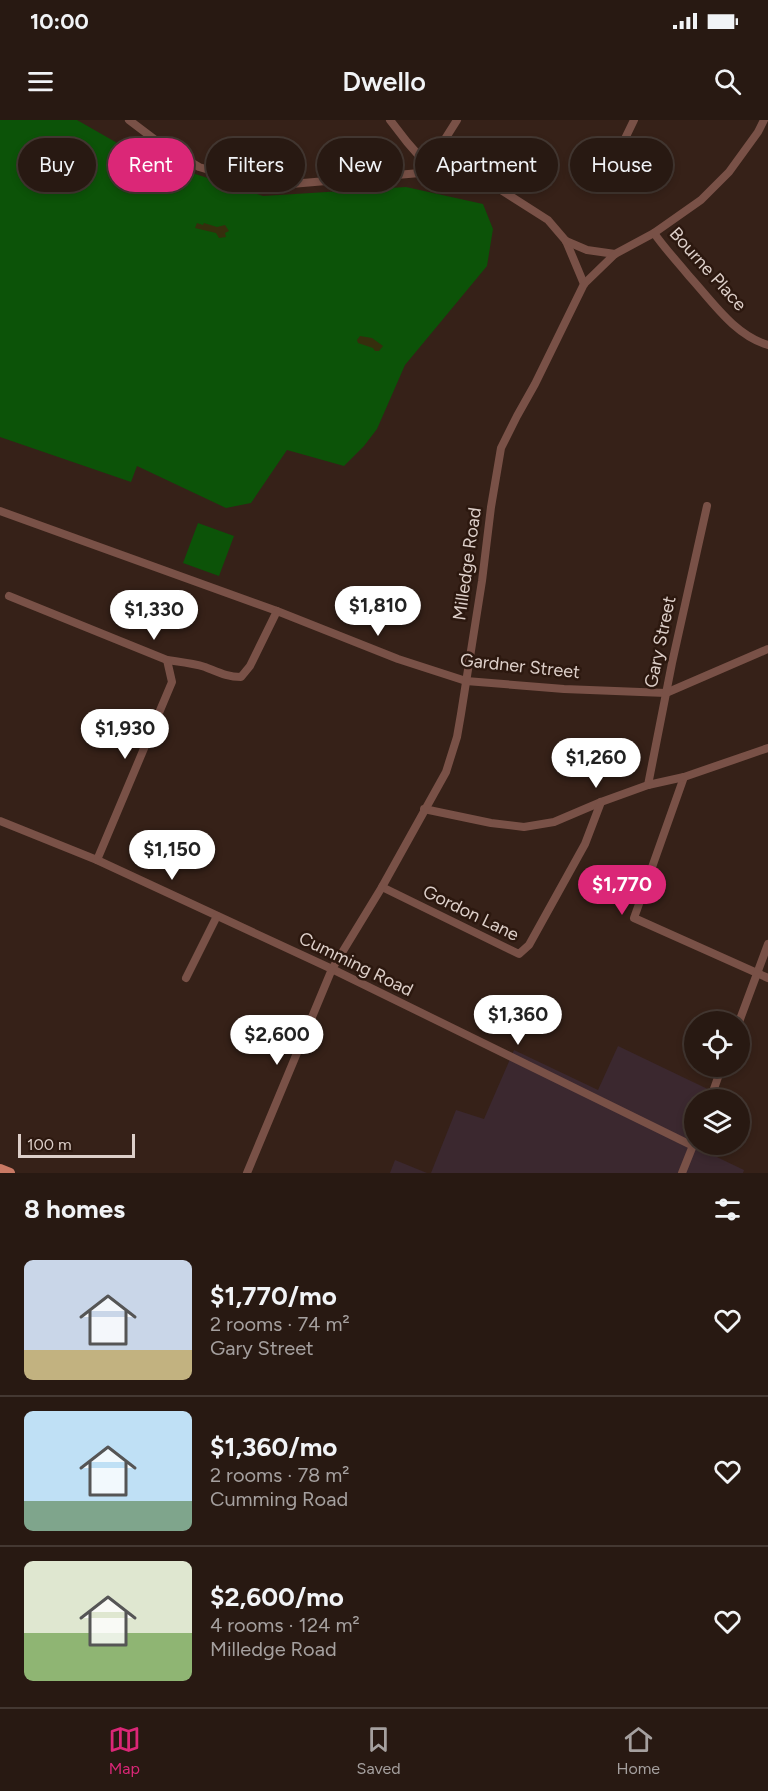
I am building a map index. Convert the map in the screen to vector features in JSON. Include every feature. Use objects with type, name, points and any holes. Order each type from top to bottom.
[{"type":"main road","points":[[0,1169],[10,1173]]},
{"type":"street","points":[[129,120],[162,145],[199,166],[226,175],[291,184],[415,173]]},
{"type":"street","points":[[390,120],[415,151]]},
{"type":"street","points":[[446,138],[457,120]]},
{"type":"street","points":[[625,138],[634,120]]},
{"type":"street","name":"Milledge Road","points":[[247,1173],[332,969],[382,887],[446,772],[457,737],[482,581],[490,507],[501,448],[536,384],[584,284],[615,254],[654,233],[701,200],[729,172],[764,120]]},
{"type":"street","points":[[504,192],[548,220],[566,240],[584,284]]},
{"type":"street","name":"Bourne Place","points":[[654,233],[668,253],[721,313],[747,336],[768,345]]},
{"type":"street","points":[[566,240],[587,250],[615,254]]},
{"type":"street","name":"Gary Street","points":[[648,785],[707,506]]},
{"type":"street","name":"Gardner Street","points":[[0,511],[277,611],[398,659],[466,681],[564,689],[666,693],[768,649]]},
{"type":"street","points":[[9,596],[167,660],[203,666],[229,677],[241,677],[250,666],[277,611]]},
{"type":"street","points":[[97,860],[172,682],[167,660]]},
{"type":"street","points":[[424,809],[491,823],[524,827],[554,822],[648,785],[684,777],[768,748]]},
{"type":"street","points":[[684,777],[634,918],[768,978]]},
{"type":"street","name":"Gordon Lane","points":[[382,887],[519,954],[529,945],[585,844],[601,802]]},
{"type":"street","name":"Cumming Road","points":[[0,821],[97,860],[332,969],[684,1140]]},
{"type":"street","points":[[186,978],[217,916]]},
{"type":"street","points":[[743,1011],[768,944]]},
{"type":"street","points":[[682,1173],[690,1155]]},
{"type":"shaded area","points":[[618,1046],[708,1089],[684,1089],[684,1155],[713,1155],[744,1170],[743,1173],[431,1173],[456,1110],[484,1119],[514,1050],[598,1090]]},
{"type":"shaded area","points":[[395,1160],[427,1173],[390,1173]]},
{"type":"green space","points":[[0,120],[77,120],[108,138],[108,192],[194,192],[194,174],[206,177],[206,192],[251,192],[263,196],[327,192],[403,192],[403,187],[406,187],[415,189],[415,192],[429,192],[483,204],[493,229],[487,266],[405,365],[377,429],[344,466],[287,450],[251,503],[226,508],[137,466],[131,482],[0,437]]},
{"type":"green space","points":[[198,523],[234,536],[219,576],[183,563]]},
{"type":"sand","points":[[197,223],[217,227],[225,225],[229,231],[225,233],[226,237],[219,238],[216,233],[195,228]]},
{"type":"sand","points":[[360,336],[372,338],[383,346],[379,351],[375,351],[373,348],[358,343]]}]
